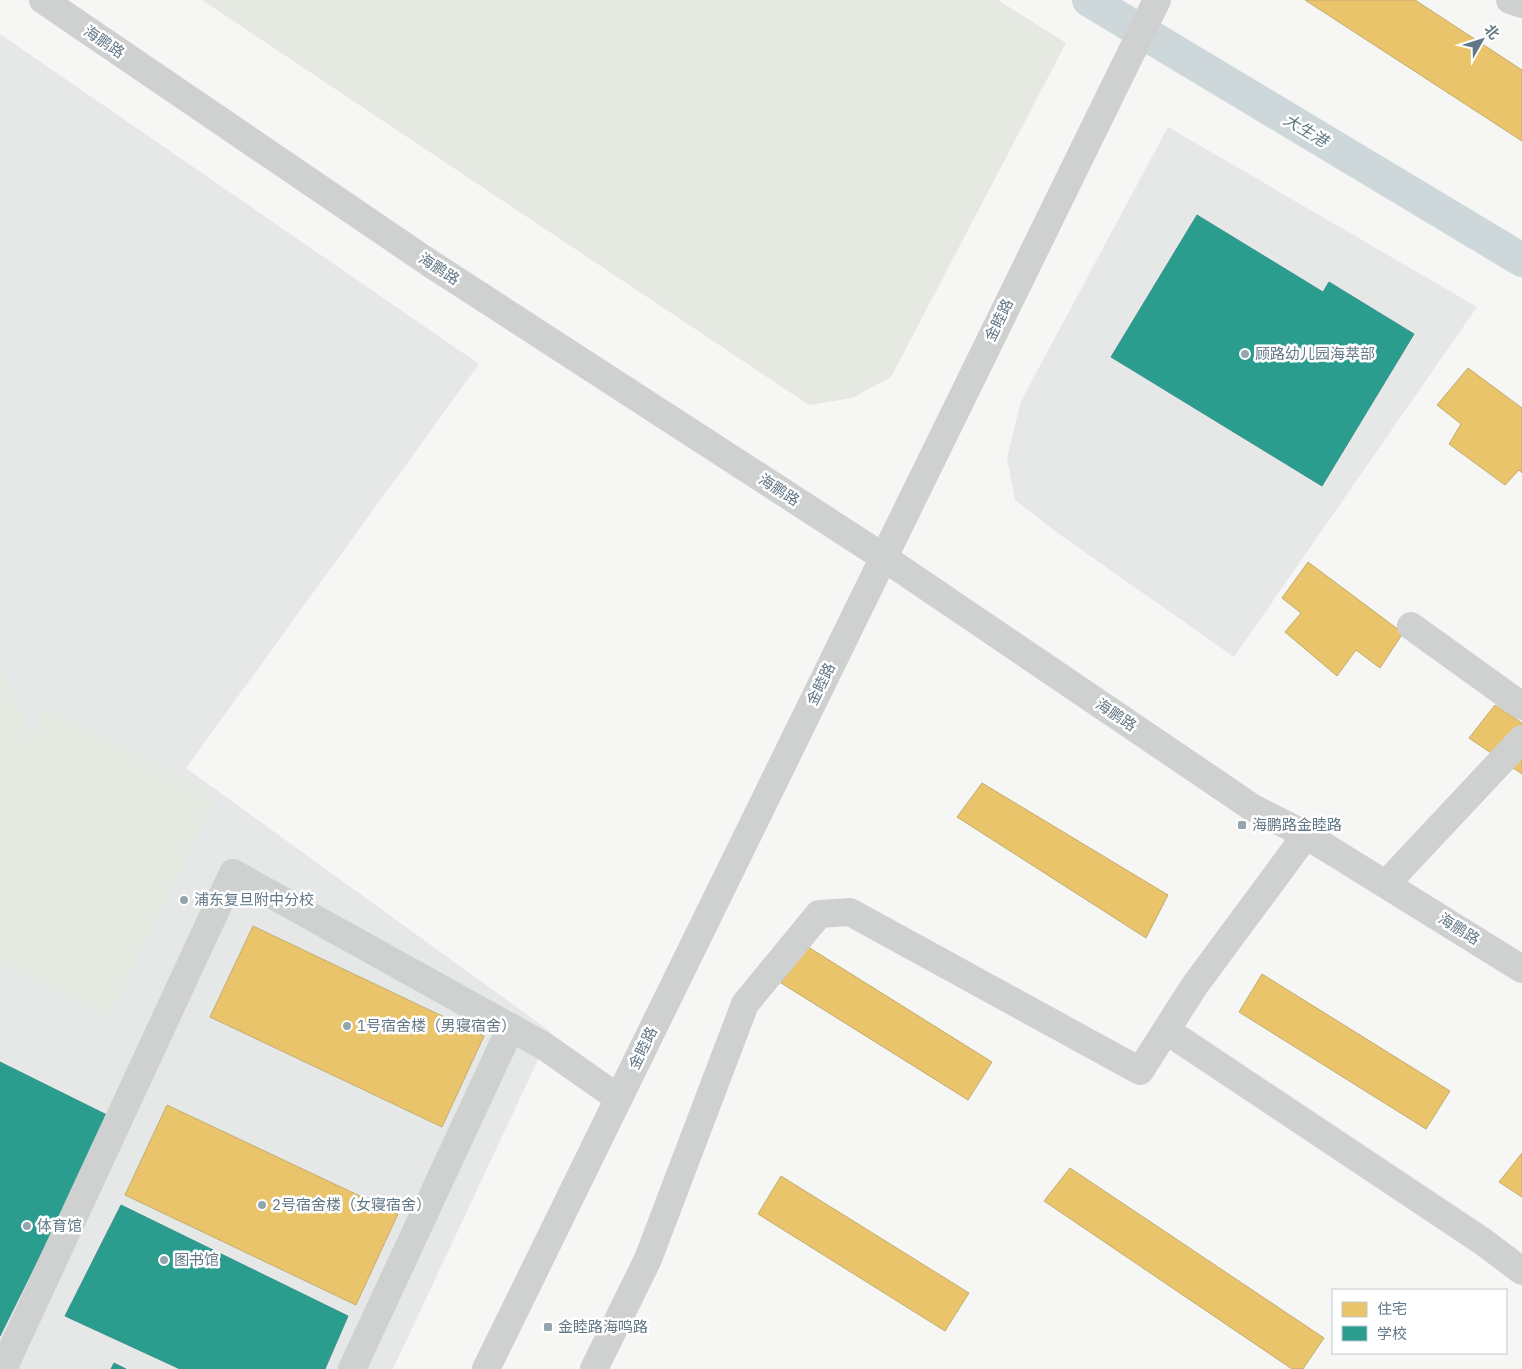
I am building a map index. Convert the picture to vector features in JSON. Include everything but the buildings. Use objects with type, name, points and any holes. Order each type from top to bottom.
[{"type":"street","name":"海鹏路","points":[[43,0],[428,262],[883,557],[1253,808],[1306,835],[1522,969]]},
{"type":"street","name":"金睦路","points":[[486,1369],[1157,0]]},
{"type":"street","points":[[1510,0],[1522,4]]},
{"type":"street","points":[[1411,626],[1522,706]]},
{"type":"street","points":[[1386,884],[1522,739]]},
{"type":"street","points":[[594,1369],[648,1259],[745,1004],[819,914],[850,912],[1140,1071],[1195,985],[1306,835]]},
{"type":"street","points":[[3,1369],[234,872],[544,1046],[618,1098]]},
{"type":"street","points":[[352,1369],[511,1027]]},
{"type":"street","points":[[1167,1031],[1482,1241],[1522,1271]]},
{"type":"shaded area","points":[[202,0],[998,0],[1066,43],[891,377],[852,398],[809,405]]},
{"type":"shaded area","points":[[0,34],[479,364],[186,768],[551,1032],[393,1369],[0,1369]]},
{"type":"shaded area","name":"顾路幼儿园海萃部","points":[[1168,127],[1477,307],[1234,657],[1059,534],[1015,500],[1007,458],[1021,401]]},
{"type":"shaded area","points":[[0,668],[13,689],[30,740],[45,710],[216,797],[110,1016],[0,960]]},
{"type":"waterway","name":"大生港","points":[[1089,0],[1522,260]]},
{"type":"place","name":"顾路幼儿园海萃部","points":[[1245,354]]},
{"type":"place","name":"海鹏路金睦路","points":[[1242,825]]},
{"type":"place","name":"浦东复旦附中分校","points":[[184,900]]},
{"type":"place","name":"1号宿舍楼（男寝宿舍）","points":[[347,1026]]},
{"type":"place","name":"2号宿舍楼（女寝宿舍）","points":[[262,1205]]},
{"type":"place","name":"体育馆","points":[[27,1226]]},
{"type":"place","name":"图书馆","points":[[164,1260]]},
{"type":"place","name":"金睦路海鸣路","points":[[548,1327]]}]
